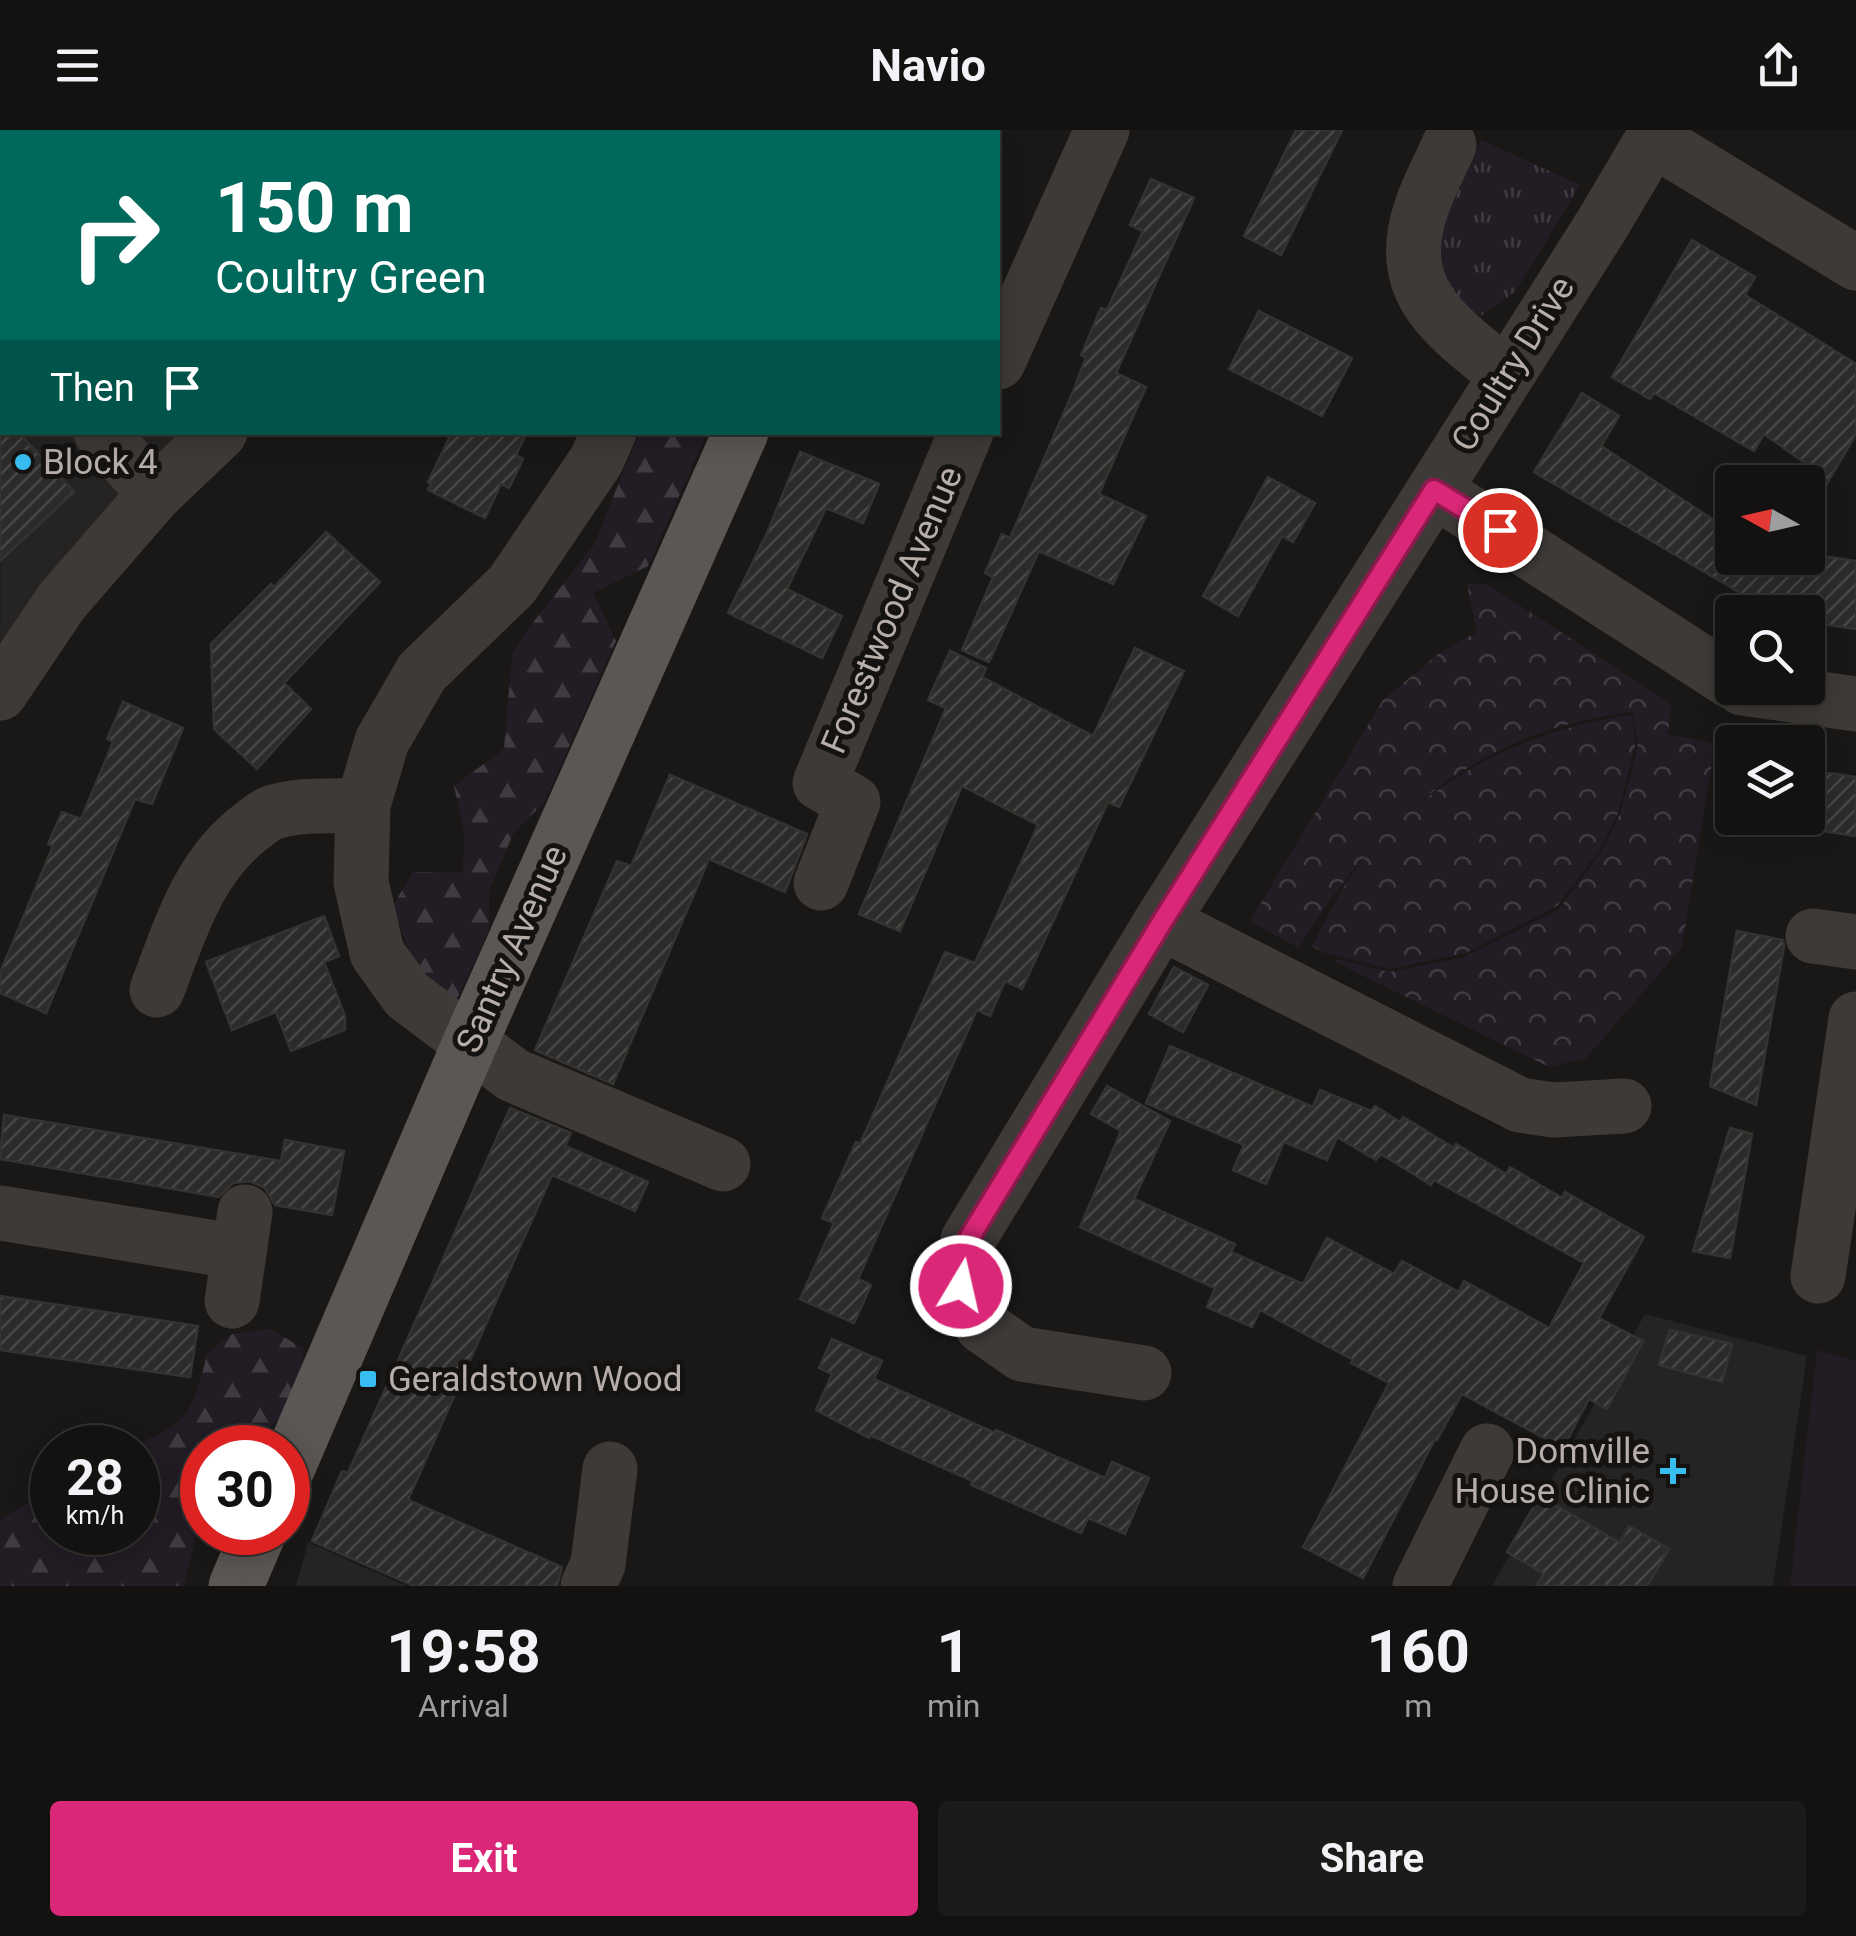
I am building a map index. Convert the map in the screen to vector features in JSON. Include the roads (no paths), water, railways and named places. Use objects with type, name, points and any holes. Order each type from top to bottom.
[{"type":"main road","name":"Santry Avenue","points":[[306,1425],[470,1043],[741,435]]},
{"type":"street","points":[[1000,358],[1102,130]]},
{"type":"street","points":[[1655,134],[1856,263]]},
{"type":"street","name":"Coultry Drive","points":[[1144,1373],[1022,1354],[982,1326],[961,1286],[968,1240],[1655,134]]},
{"type":"street","points":[[1449,145],[1420,211],[1414,256],[1418,288],[1447,326],[1505,374]]},
{"type":"street","points":[[104,435],[156,494]]},
{"type":"street","points":[[3,680],[62,601],[156,494],[217,435]]},
{"type":"street","points":[[608,435],[596,461],[512,585],[422,672],[382,741],[363,805],[361,882],[377,953],[407,994],[513,1075],[723,1164]]},
{"type":"street","name":"Forestwood Avenue","points":[[821,884],[853,802],[820,783],[965,435]]},
{"type":"street","points":[[1434,490],[1715,671]]},
{"type":"street","points":[[1825,700],[1856,704]]},
{"type":"street","points":[[157,990],[184,917],[208,870],[235,839],[269,814],[363,805]]},
{"type":"street","points":[[1162,922],[1520,1104],[1553,1110],[1624,1106]]},
{"type":"street","points":[[1818,1276],[1841,1224],[1856,1019]]},
{"type":"street","points":[[0,1213],[239,1255]]},
{"type":"street","points":[[1420,1586],[1486,1452]]},
{"type":"street","points":[[588,1586],[598,1564],[610,1469]]},
{"type":"place","name":"Block 4","points":[[23,462]]},
{"type":"place","name":"Geraldstown Wood","points":[[368,1379]]},
{"type":"place","name":"Domville House Clinic","points":[[1673,1471]]}]
